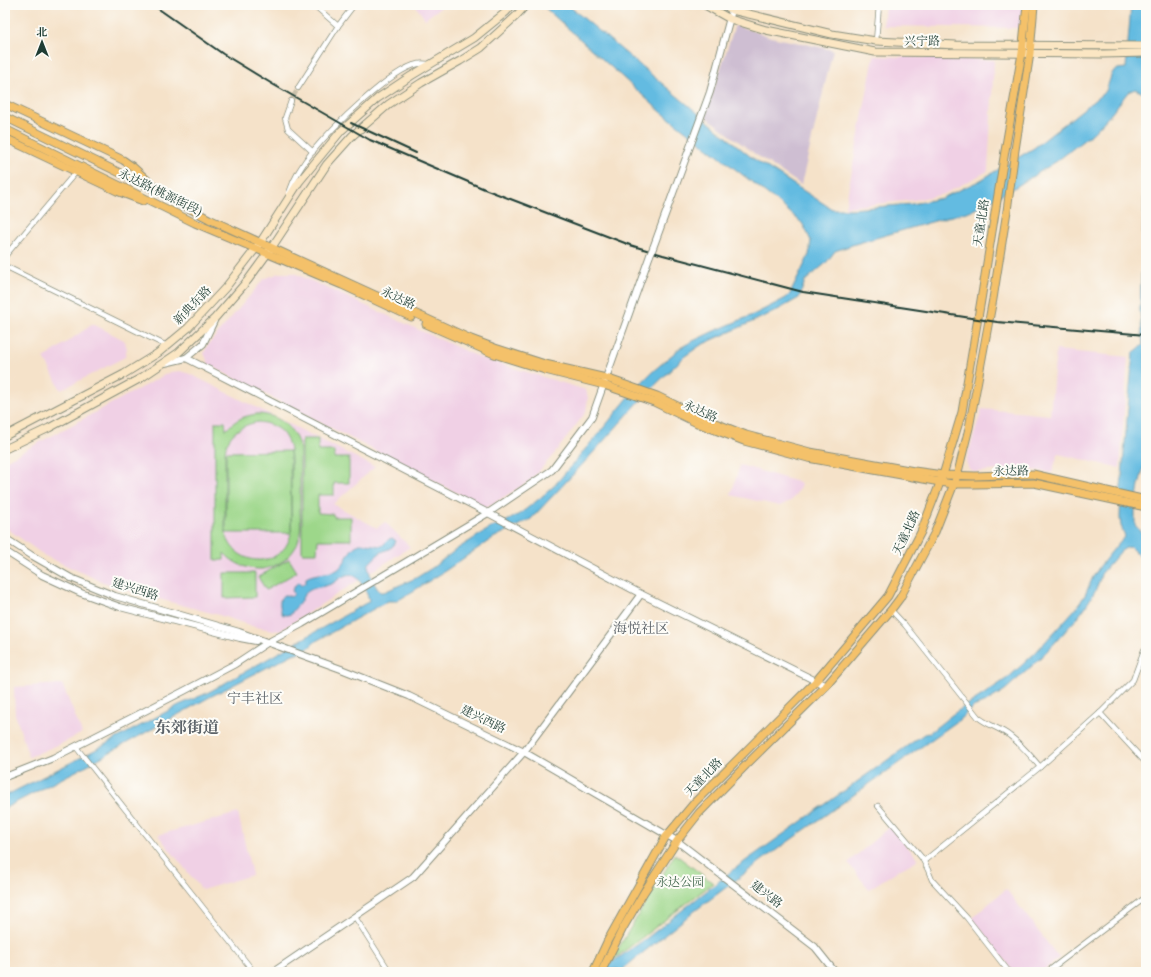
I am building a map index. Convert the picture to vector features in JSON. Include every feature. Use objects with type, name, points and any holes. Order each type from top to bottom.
[{"type":"main road","name":"新典东路","points":[[5,436],[124,374],[167,346],[188,328],[226,287],[258,246],[299,182],[342,131],[378,98],[474,38],[506,12],[512,5]]},
{"type":"main road","name":"新典东路","points":[[5,449],[49,428],[141,378],[178,352],[215,318],[248,280],[268,254],[327,164],[352,136],[389,104],[421,83],[481,48],[526,5]]},
{"type":"main road","name":"兴宁路","points":[[705,5],[730,18],[766,30],[875,52],[1026,49],[1103,50],[1146,53]]},
{"type":"main road","name":"兴宁路","points":[[724,5],[732,10],[832,34],[876,41],[1026,49]]},
{"type":"main road","name":"天童北路","points":[[601,972],[623,928],[677,841],[699,813],[826,686],[891,610],[900,598],[935,532],[957,476],[970,428],[994,299],[1015,150],[1026,49],[1027,5]]},
{"type":"main road","points":[[1026,49],[1034,5]]},
{"type":"main road","points":[[1103,50],[1146,46]]},
{"type":"main road","name":"天童北路","points":[[593,972],[624,910],[665,838],[695,802],[816,681],[888,596],[921,532],[943,475],[962,412],[1003,160],[1026,49]]},
{"type":"main road","points":[[5,104],[123,160],[164,195]]},
{"type":"main road","name":"永达路(桃源街段)","points":[[5,116],[164,195],[258,246],[268,254]]},
{"type":"main road","name":"永达路(桃源街段)","points":[[5,129],[195,223],[258,246],[272,247]]},
{"type":"main road","points":[[5,138],[117,191],[178,214]]},
{"type":"main road","name":"永达路","points":[[272,247],[422,317],[489,346],[605,381],[656,399],[752,437],[832,456],[943,475],[1033,474],[1146,507]]},
{"type":"main road","name":"永达路","points":[[268,254],[342,285],[494,354],[545,370],[605,381]]},
{"type":"main road","name":"永达路","points":[[656,399],[697,423],[744,441],[808,458],[953,484],[1034,483],[1109,496],[1146,500]]},
{"type":"street","points":[[314,5],[338,26]]},
{"type":"street","points":[[298,88],[338,26],[354,5]]},
{"type":"street","points":[[876,41],[879,5]]},
{"type":"street","points":[[5,777],[77,748],[235,664],[267,643],[302,624],[488,513],[552,470],[592,417],[710,92],[732,10]]},
{"type":"street","points":[[287,202],[293,182],[312,152],[331,130],[387,80],[418,63],[432,64]]},
{"type":"street","points":[[291,101],[285,118],[288,128],[312,152]]},
{"type":"street","points":[[5,256],[76,172]]},
{"type":"street","points":[[5,266],[167,346]]},
{"type":"street","points":[[162,363],[186,358],[202,344],[215,318]]},
{"type":"street","points":[[186,358],[488,513],[641,594],[826,686]]},
{"type":"street","name":"建兴西路","points":[[5,538],[70,578],[108,593],[239,632],[267,643]]},
{"type":"street","name":"建兴西路","points":[[5,551],[42,575],[82,593],[120,607],[240,638],[274,645],[409,696],[524,752],[677,841]]},
{"type":"street","points":[[273,972],[413,877],[524,752],[641,594]]},
{"type":"street","points":[[891,610],[905,625],[978,717],[984,722],[1009,735],[1023,747],[1040,767]]},
{"type":"street","points":[[924,862],[1040,767],[1100,713],[1133,680],[1146,648]]},
{"type":"street","points":[[1100,713],[1146,763]]},
{"type":"street","points":[[77,748],[254,972]]},
{"type":"street","points":[[878,806],[924,862],[932,880],[967,918],[1009,972]]},
{"type":"street","name":"建兴路","points":[[677,841],[815,947],[835,972]]},
{"type":"street","points":[[1047,972],[1146,897]]},
{"type":"street","points":[[355,917],[390,972]]},
{"type":"shaded area","points":[[415,5],[444,5],[425,19]]},
{"type":"shaded area","points":[[885,5],[1023,5],[1021,28],[883,26]]},
{"type":"shaded area","points":[[735,25],[771,37],[833,50],[801,185],[755,154],[705,116]]},
{"type":"shaded area","points":[[874,56],[994,60],[988,171],[944,194],[914,200],[845,207]]},
{"type":"shaded area","points":[[279,273],[294,273],[481,358],[586,390],[588,398],[586,412],[555,453],[531,480],[486,508],[209,365],[204,353],[207,346],[264,279]]},
{"type":"shaded area","points":[[93,324],[124,340],[127,348],[125,357],[61,390],[44,358]]},
{"type":"shaded area","points":[[1056,350],[1128,357],[1120,468],[1058,454],[1052,473],[1019,469],[975,472],[969,469],[966,461],[982,409],[1050,415]]},
{"type":"shaded area","points":[[180,371],[190,374],[375,467],[333,504],[377,528],[385,522],[410,547],[280,631],[255,627],[219,615],[114,587],[45,556],[5,527],[5,461],[170,372]]},
{"type":"shaded area","points":[[740,465],[801,483],[799,489],[792,500],[780,506],[731,495]]},
{"type":"shaded area","points":[[62,684],[82,733],[29,757],[15,714],[14,687]]},
{"type":"shaded area","points":[[238,813],[252,875],[202,890],[158,835]]},
{"type":"shaded area","points":[[890,826],[917,858],[916,861],[869,889],[848,863]]},
{"type":"shaded area","points":[[1006,889],[1059,958],[1041,972],[1014,972],[972,918]]},
{"type":"green space","points":[[265,415],[285,424],[298,441],[300,449],[300,534],[298,542],[293,552],[284,560],[274,566],[263,569],[242,566],[224,553],[224,560],[215,560],[215,422],[225,422],[226,430],[243,417]],"holes":[[[259,422],[271,425],[280,431],[286,438],[290,451],[226,452],[226,533],[225,453],[228,441],[241,428]],[[290,451],[291,467],[291,532]],[[226,533],[291,533],[286,545],[279,554],[269,559],[258,560],[247,558],[237,552],[230,543]]]},
{"type":"green space","points":[[302,439],[318,439],[318,451],[334,451],[334,458],[349,458],[349,483],[334,483],[334,495],[318,495],[318,513],[333,514],[334,517],[351,517],[351,540],[318,540],[317,553],[302,553]]},
{"type":"green space","points":[[289,559],[297,572],[266,590],[258,577]]},
{"type":"green space","points":[[224,573],[255,573],[255,597],[224,598]]},
{"type":"green space","name":"永达公园","points":[[675,854],[713,883],[610,962]]},
{"type":"water","points":[[542,5],[568,5],[751,157],[832,209],[852,209],[912,204],[942,198],[979,181],[1034,148],[1106,91],[1112,73],[1118,69],[1126,68],[1131,5],[1146,5],[1146,100],[1143,93],[1135,89],[1128,92],[1111,114],[1094,132],[1057,161],[1014,188],[973,210],[835,251],[826,263],[805,281],[799,298],[774,312],[701,345],[685,356],[647,393],[531,519],[493,538],[442,573],[397,601],[388,601],[316,641],[306,650],[293,654],[208,698],[78,770],[5,808],[5,796],[179,705],[205,694],[368,602],[368,596],[359,580],[354,575],[346,575],[332,584],[308,591],[291,614],[283,615],[280,607],[282,596],[287,595],[291,597],[294,594],[292,590],[298,582],[302,585],[306,582],[306,578],[309,576],[337,570],[356,546],[363,544],[382,546],[392,538],[396,541],[395,544],[380,553],[368,565],[376,586],[380,592],[384,592],[416,578],[457,549],[492,527],[500,525],[521,513],[554,486],[637,387],[680,348],[714,331],[755,314],[786,298],[790,294],[809,255],[811,241],[802,223],[779,203],[660,111]]},
{"type":"water","points":[[1146,142],[1146,459],[1139,485],[1135,510],[1135,525],[1146,538],[1146,563],[1130,547],[1121,551],[1101,574],[1095,591],[1078,617],[1032,666],[1005,690],[986,702],[973,707],[959,720],[768,856],[692,913],[624,968],[623,972],[619,972],[618,969],[613,969],[609,972],[598,972],[647,938],[733,870],[924,734],[929,733],[953,714],[1009,677],[1035,653],[1078,606],[1100,566],[1125,536],[1120,518],[1121,487],[1133,353],[1143,345],[1140,311]]},
{"type":"tunnel","points":[[291,101],[298,88]]},
{"type":"railway","points":[[153,5],[223,54],[370,140],[487,190],[630,245],[803,292],[997,322],[1146,335]]},
{"type":"railway","points":[[351,123],[416,153]]},
{"type":"district","name":"海悦社区","points":[[641,629]]},
{"type":"district","name":"宁丰社区","points":[[255,699]]},
{"type":"district","name":"东郊街道","points":[[187,729]]}]
